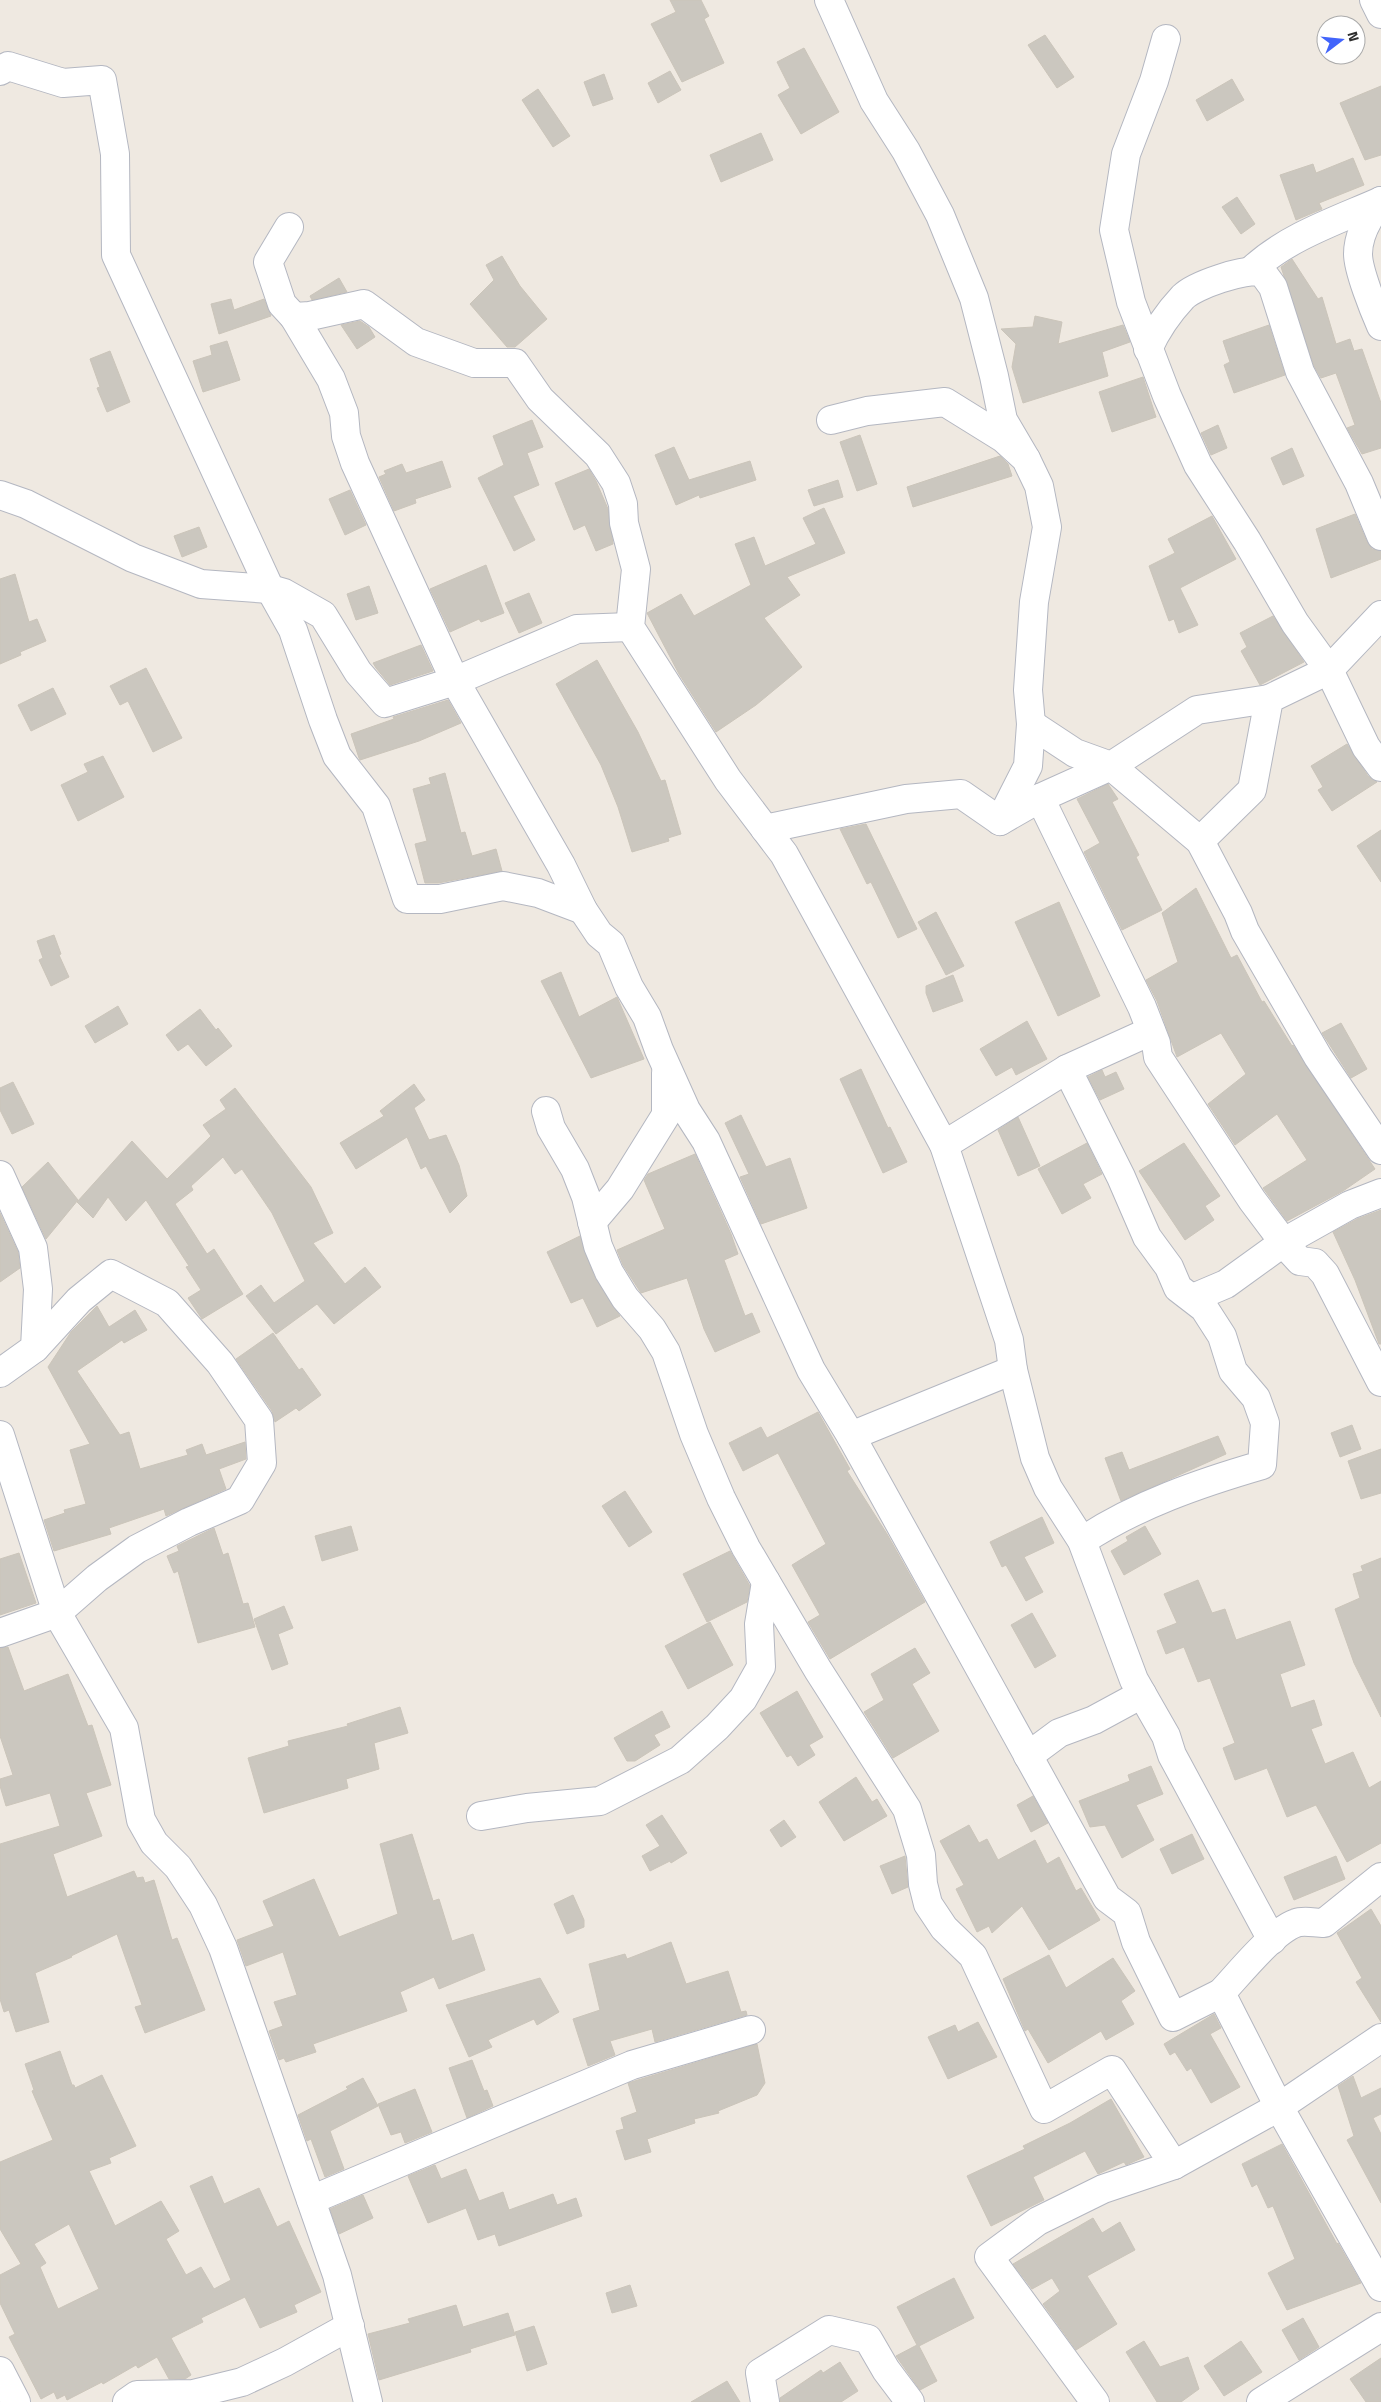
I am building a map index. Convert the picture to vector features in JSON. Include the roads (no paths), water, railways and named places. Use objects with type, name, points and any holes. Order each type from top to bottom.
[{"type":"street","points":[[829,0],[874,101],[906,151],[940,215],[974,298],[1003,420],[1026,459],[1039,486],[1047,527],[1034,602],[1028,690],[1031,724],[1028,766],[1000,821]]},
{"type":"street","points":[[1374,0],[1381,14]]},
{"type":"street","points":[[1166,39],[1154,80],[1126,154],[1114,230],[1131,302],[1167,396],[1198,465],[1247,541],[1296,623],[1329,670],[1366,747],[1381,767]]},
{"type":"street","points":[[0,71],[8,66],[64,83],[102,80],[115,154],[116,255],[270,589],[293,630],[322,720],[337,756],[376,806],[407,899],[440,899],[503,886],[538,893],[583,910]]},
{"type":"street","points":[[1148,349],[1154,337],[1184,296],[1205,285],[1253,269],[1264,258],[1305,236],[1381,201]]},
{"type":"street","points":[[1381,201],[1365,222],[1358,254],[1372,304],[1381,326]]},
{"type":"street","points":[[289,227],[268,262],[282,304],[294,317],[331,379],[344,413],[346,436],[355,463],[455,682],[561,865],[583,910],[600,934],[611,944],[630,987],[647,1017],[686,1110],[706,1141],[812,1370],[851,1436],[1107,1898],[1126,1913],[1136,1942],[1173,2017],[1221,1993],[1272,1940],[1299,1922],[1324,1923],[1381,1877]]},
{"type":"street","points":[[1253,269],[1262,272],[1273,287],[1300,372],[1358,483],[1381,536]]},
{"type":"street","points":[[294,317],[310,316],[364,304],[416,342],[474,363],[515,363],[540,399],[598,455],[616,483],[623,504],[624,523],[636,569],[630,627],[728,780],[784,854],[944,1145],[1009,1340],[1013,1370],[1035,1458],[1048,1488],[1082,1541],[1134,1680],[1166,1736],[1172,1755],[1272,1940]]},
{"type":"street","points":[[831,420],[867,411],[945,402],[1003,438],[1026,459]]},
{"type":"street","points":[[0,495],[26,504],[133,558],[201,584],[270,589],[284,593],[323,615],[358,672],[385,703],[455,682],[577,628],[630,627]]},
{"type":"street","points":[[1000,821],[1040,798],[1111,766],[1197,710],[1269,699],[1329,670],[1381,615]]},
{"type":"street","points":[[1200,841],[1252,790],[1269,699]]},
{"type":"street","points":[[1031,724],[1075,753],[1111,766],[1200,841],[1238,912],[1245,931],[1318,1057],[1381,1150]]},
{"type":"street","points":[[765,829],[906,799],[961,794],[1000,821]]},
{"type":"street","points":[[1040,798],[1151,1030],[1158,1057],[1252,1200],[1284,1242],[1300,1261],[1315,1263],[1325,1274],[1381,1382]]},
{"type":"street","points":[[944,1145],[1067,1069],[1151,1030]]},
{"type":"street","points":[[592,1222],[620,1189],[666,1116],[666,1066]]},
{"type":"street","points":[[1067,1069],[1121,1177],[1147,1237],[1169,1267],[1178,1288],[1204,1308],[1222,1336],[1234,1371],[1256,1398],[1265,1423],[1262,1465],[1210,1480],[1100,1529],[1082,1541]]},
{"type":"street","points":[[546,1111],[551,1128],[575,1169],[598,1246],[609,1272],[625,1298],[652,1329],[666,1352],[694,1434],[721,1498],[746,1548],[818,1670],[907,1809],[921,1855],[923,1884],[928,1904],[944,1928],[973,1956],[1044,2109],[1112,2070],[1174,2165]]},
{"type":"street","points":[[0,1175],[33,1248],[38,1289],[35,1348]]},
{"type":"street","points":[[1193,1298],[1226,1284],[1284,1242],[1350,1206],[1381,1193]]},
{"type":"street","points":[[0,1373],[35,1348],[79,1300],[112,1274],[167,1303],[220,1363],[259,1420],[262,1463],[240,1500],[189,1522],[137,1549],[97,1578],[58,1613],[0,1633]]},
{"type":"street","points":[[851,1436],[1013,1370]]},
{"type":"street","points":[[0,1435],[58,1613],[124,1728],[142,1820],[154,1843],[178,1867],[203,1905],[223,1948],[337,2275],[368,2402]]},
{"type":"street","points":[[482,1816],[527,1808],[600,1801],[680,1760],[717,1727],[743,1700],[761,1667],[759,1624],[766,1582]]},
{"type":"street","points":[[1028,1756],[1059,1733],[1094,1720],[1142,1694]]},
{"type":"street","points":[[1221,1993],[1279,2107],[1381,2287]]},
{"type":"street","points":[[311,2200],[632,2065],[751,2030]]},
{"type":"street","points":[[1095,2402],[989,2257],[1038,2221],[1103,2189],[1174,2165],[1279,2107],[1381,2038]]},
{"type":"street","points":[[127,2402],[137,2395],[193,2394],[242,2382],[286,2362],[350,2326]]},
{"type":"street","points":[[1261,2402],[1381,2327]]},
{"type":"street","points":[[765,2402],[760,2373],[829,2330],[868,2339],[886,2370],[910,2402]]},
{"type":"street","points":[[0,2372],[17,2400]]}]
